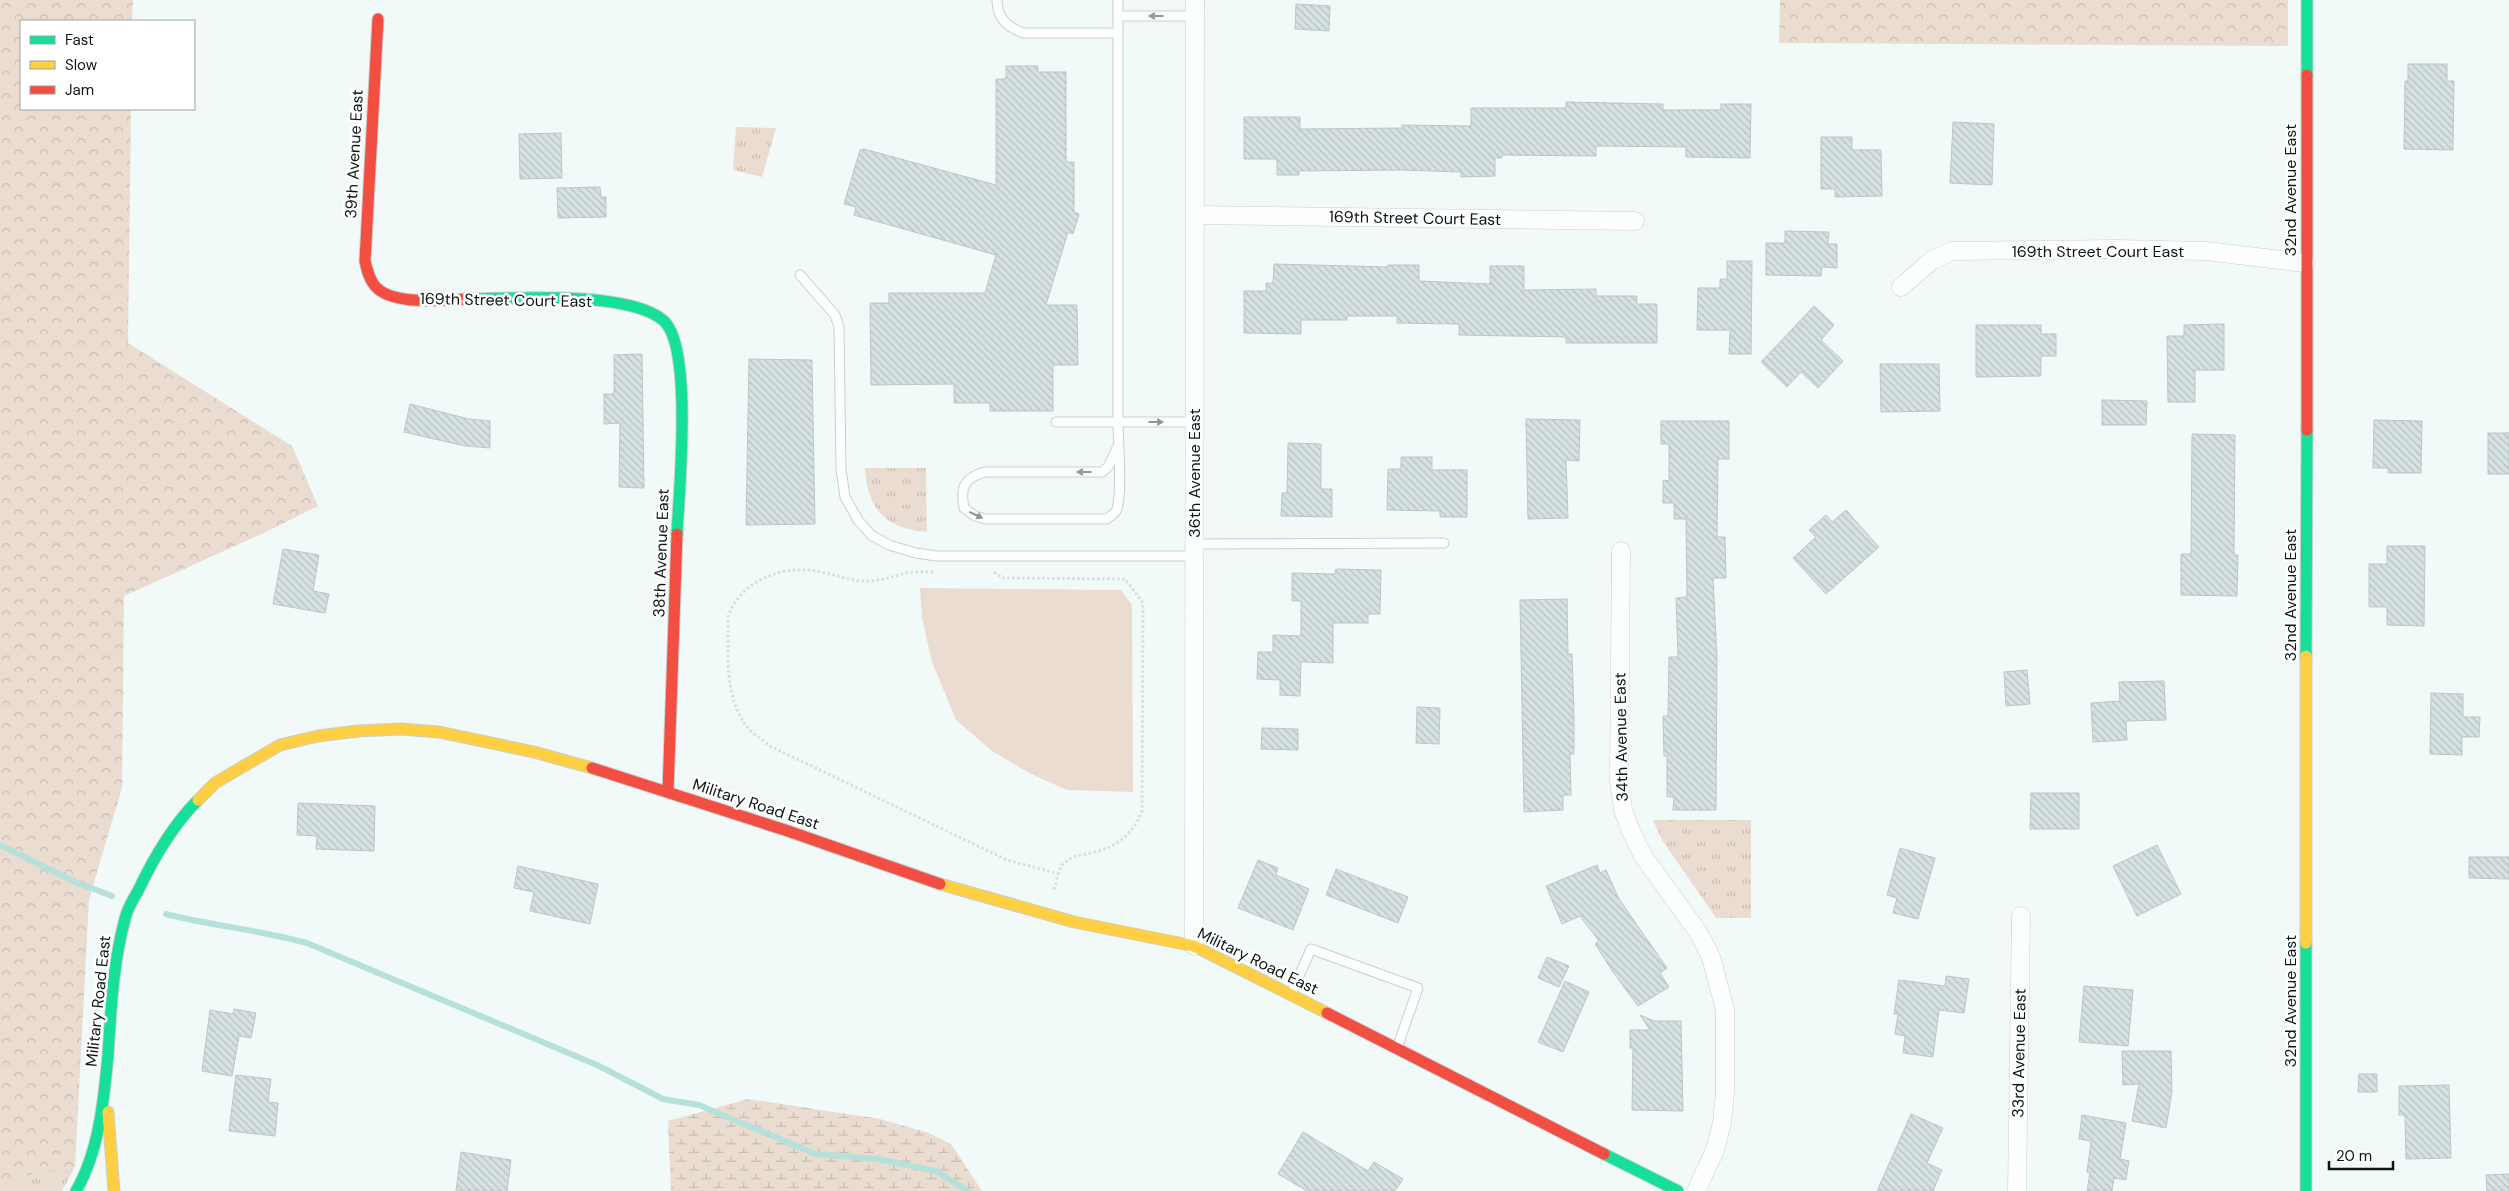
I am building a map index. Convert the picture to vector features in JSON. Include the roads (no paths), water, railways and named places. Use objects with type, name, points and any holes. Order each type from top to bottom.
[{"type":"street","name":"32nd Avenue East","points":[[2306,1191],[2305,263],[2307,0]]},
{"type":"street","name":"36th Avenue East","points":[[1194,946],[1195,8]]},
{"type":"street","name":"39th Avenue East","points":[[378,19],[365,261],[369,280],[378,288]]},
{"type":"street","name":"169th Street Court East","points":[[1195,215],[1635,221]]},
{"type":"street","name":"169th Street Court East","points":[[1901,286],[1931,261],[1952,251],[2117,249],[2206,251],[2305,263]]},
{"type":"street","name":"169th Street Court East","points":[[378,288],[383,293],[391,295],[426,300],[542,298],[609,302],[638,308],[663,319]]},
{"type":"street","name":"38th Avenue East","points":[[663,319],[674,338],[680,374],[681,429],[668,792]]},
{"type":"street","name":"34th Avenue East","points":[[1621,551],[1619,780],[1623,810],[1642,856],[1702,940],[1719,981],[1725,1010],[1725,1092],[1722,1123],[1715,1150],[1696,1191]]},
{"type":"street","name":"Military Road East","points":[[76,1191],[85,1176],[98,1127],[105,1088],[113,983],[125,917],[140,883],[157,852],[184,815],[209,790],[244,765],[280,745],[358,730],[439,732],[534,752],[668,792],[788,831],[939,884],[1045,914],[1194,946],[1678,1191]]},
{"type":"street","name":"33rd Avenue East","points":[[2017,1191],[2021,916]]},
{"type":"street","points":[[105,1088],[114,1191]]},
{"type":"lane","points":[[997,0],[1002,20],[1011,28],[1023,32],[1118,33]]},
{"type":"lane","points":[[1118,0],[1118,16],[1118,33],[1118,422],[1118,446],[1118,503],[1115,512],[1107,519],[986,519],[975,516],[964,508],[962,496],[964,485],[973,476],[985,472],[1102,472],[1108,467],[1118,446]]},
{"type":"lane","points":[[1118,16],[1195,8]]},
{"type":"lane","points":[[800,275],[835,315],[839,327],[841,470],[845,497],[858,520],[872,535],[889,545],[916,553],[936,556],[1444,543]]},
{"type":"lane","points":[[1056,422],[1194,422]]},
{"type":"lane","points":[[1291,994],[1311,949],[1418,988],[1397,1048]]},
{"type":"waterway","points":[[0,845],[75,882],[112,896]]},
{"type":"waterway","points":[[166,914],[307,943],[597,1065],[663,1099],[699,1105],[815,1154],[878,1159],[936,1171],[968,1191]]}]
